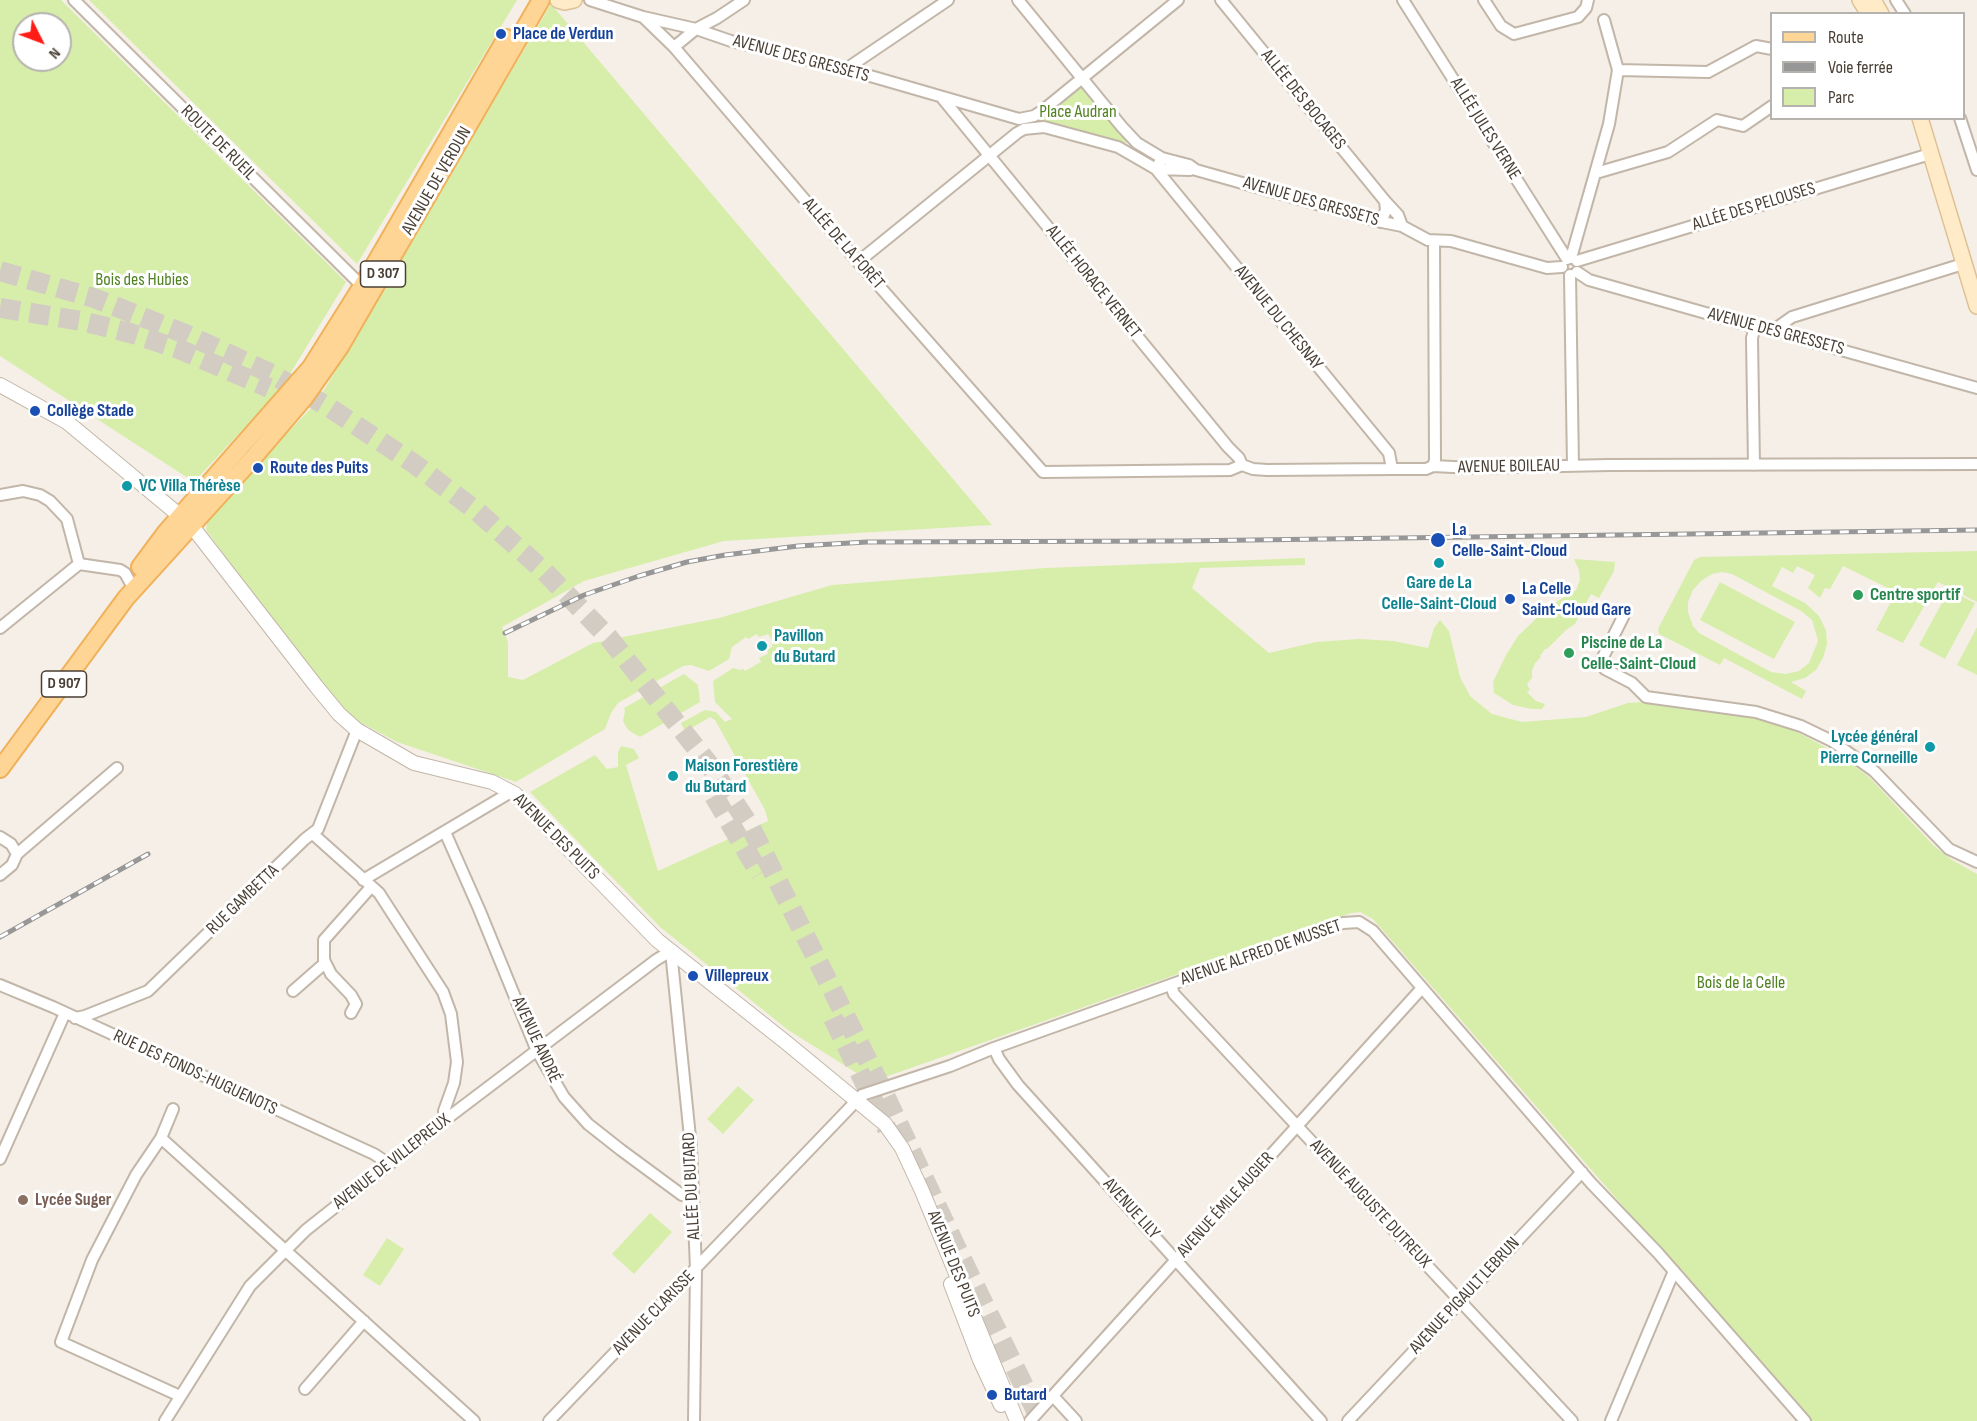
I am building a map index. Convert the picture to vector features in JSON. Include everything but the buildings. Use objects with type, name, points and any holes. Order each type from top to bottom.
[{"type":"main road","name":"AVENUE DE VERDUN","points":[[186,520],[311,367],[362,286],[529,0]]},
{"type":"main road","name":"AVENUE DE VERDUN","points":[[186,520],[292,412],[340,347],[541,0]]},
{"type":"main road","points":[[558,0],[565,2],[574,0]]},
{"type":"main road","points":[[1921,120],[1977,306]]},
{"type":"main road","points":[[1930,120],[1977,277]]},
{"type":"main road","name":"D 907","points":[[0,769],[128,590],[186,520]]},
{"type":"street","name":"ROUTE DE RUEIL","points":[[74,0],[362,286]]},
{"type":"street","name":"AVENUE DES GRESSETS","points":[[591,0],[731,41],[846,69],[1012,118],[1034,116],[1083,77]]},
{"type":"street","points":[[674,47],[696,29],[744,0]]},
{"type":"street","points":[[846,69],[948,0]]},
{"type":"street","points":[[1018,0],[1130,136],[1157,156],[1156,169]]},
{"type":"street","points":[[1083,77],[1178,0]]},
{"type":"street","name":"ALLÉE DES BOCAGES","points":[[1221,0],[1398,215],[1402,226]]},
{"type":"street","name":"ALLÉE JULES VERNE","points":[[1402,0],[1571,265]]},
{"type":"street","points":[[1484,0],[1501,26],[1514,34],[1578,17],[1586,8],[1588,0]]},
{"type":"street","name":"ALLÉE DE LA FORÊT","points":[[643,17],[674,47],[858,262],[1043,472]]},
{"type":"street","points":[[1573,466],[1571,265],[1609,124],[1618,70],[1604,20]]},
{"type":"street","points":[[1618,70],[1708,72],[1756,46],[1770,49]]},
{"type":"street","name":"ALLÉE HORACE VERNET","points":[[943,99],[1239,458],[1242,465]]},
{"type":"street","points":[[1596,173],[1668,152],[1717,120],[1743,126],[1770,107]]},
{"type":"street","points":[[1961,120],[1977,170]]},
{"type":"street","name":"AVENUE DES GRESSETS","points":[[990,154],[1017,133],[1032,127],[1044,127],[1118,147],[1156,169],[1196,170],[1402,226],[1426,240],[1451,241],[1547,268],[1571,265],[1589,280],[1755,327],[1775,329],[1798,338],[1977,388]]},
{"type":"street","points":[[1118,147],[1126,143],[1130,136]]},
{"type":"street","points":[[858,262],[990,154]]},
{"type":"street","name":"ALLÉE DES PELOUSES","points":[[1571,265],[1930,154]]},
{"type":"street","name":"AVENUE DES GRESSETS","points":[[1157,156],[1189,165],[1196,170]]},
{"type":"street","name":"AVENUE DU CHESNAY","points":[[1156,169],[1389,453],[1392,470]]},
{"type":"street","points":[[1382,222],[1386,210],[1385,201]]},
{"type":"street","points":[[1433,466],[1435,460],[1434,240]]},
{"type":"street","points":[[1775,329],[1792,317],[1963,264]]},
{"type":"street","points":[[1754,465],[1752,338],[1755,327]]},
{"type":"street","name":"AVENUE DES PUITS","points":[[0,385],[67,422],[186,520],[316,686],[339,714],[357,730],[414,763],[492,782],[521,799],[642,927],[885,1124],[909,1162],[1017,1421]]},
{"type":"street","name":"AVENUE BOILEAU","points":[[1043,472],[1230,470],[1242,465],[1261,470],[1392,470],[1425,469],[1433,466],[1437,468],[1977,465]]},
{"type":"street","points":[[0,495],[23,491],[40,495],[50,501],[67,519],[79,564]]},
{"type":"street","points":[[0,628],[79,564],[120,570],[125,573],[128,590]]},
{"type":"street","points":[[1626,611],[1602,658],[1602,665],[1605,669],[1639,688],[1646,697],[1756,712],[1802,726],[1822,736],[1846,749],[1874,771],[1949,849],[1977,862]]},
{"type":"street","name":"RUE GAMBETTA","points":[[70,1016],[85,1016],[148,991],[305,839],[313,834],[318,829],[357,730]]},
{"type":"street","points":[[0,875],[12,866],[17,854],[117,768]]},
{"type":"street","points":[[351,1013],[356,1004],[325,963],[324,940],[367,883],[511,792]]},
{"type":"street","name":"AVENUE ANDRÉ","points":[[445,832],[537,1051],[564,1097],[588,1124],[682,1195],[693,1195]]},
{"type":"street","points":[[313,834],[379,893],[443,992],[451,1014],[457,1062],[454,1083],[444,1111],[445,1120]]},
{"type":"street","points":[[0,837],[11,844],[17,854]]},
{"type":"street","name":"AVENUE ALFRED DE MUSSET","points":[[857,1100],[867,1093],[950,1066],[994,1048],[1343,923],[1366,924],[1582,1172],[1674,1271],[1804,1421]]},
{"type":"street","name":"AVENUE DE VILLEPREUX","points":[[165,1421],[250,1286],[306,1230],[445,1120],[670,951]]},
{"type":"street","name":"ALLÉE DU BUTARD","points":[[670,951],[691,1147],[696,1269],[694,1421]]},
{"type":"street","points":[[293,992],[325,963]]},
{"type":"street","name":"RUE DES FONDS-HUGUENOTS","points":[[0,985],[374,1154],[387,1165]]},
{"type":"street","name":"AVENUE AUGUSTE DUTREUX","points":[[1171,986],[1174,994],[1572,1421]]},
{"type":"street","name":"AVENUE ÉMILE AUGIER","points":[[1030,1421],[1422,988]]},
{"type":"street","points":[[0,1159],[70,1016]]},
{"type":"street","name":"AVENUE LILY","points":[[994,1048],[1018,1085],[1320,1421]]},
{"type":"street","name":"AVENUE CLARISSE","points":[[549,1421],[857,1100]]},
{"type":"street","points":[[173,1109],[161,1138],[136,1175],[92,1260],[62,1342],[180,1396]]},
{"type":"street","name":"AVENUE DES PUITS","points":[[875,1116],[906,1175],[980,1360],[1009,1421]]},
{"type":"street","points":[[161,1138],[474,1421]]},
{"type":"street","name":"AVENUE PIGAULT LEBRUN","points":[[1348,1421],[1582,1172]]},
{"type":"street","points":[[1611,1421],[1674,1271]]},
{"type":"street","points":[[304,1389],[364,1322]]},
{"type":"street","points":[[1053,1396],[1076,1421]]},
{"type":"green space","name":"Bois des Hubies","points":[[0,0],[61,0],[346,282],[282,387],[194,482],[0,356]]},
{"type":"green space","points":[[89,0],[517,0],[357,264]]},
{"type":"green space","name":"Bois de la Celle","points":[[551,4],[992,525],[724,541],[584,581],[502,627],[508,642],[508,677],[523,680],[593,643],[719,618],[832,585],[1045,568],[1305,558],[1305,565],[1200,568],[1192,588],[1269,653],[1316,642],[1359,639],[1393,641],[1428,648],[1434,628],[1440,620],[1449,631],[1460,677],[1470,696],[1492,714],[1522,722],[1586,717],[1628,703],[1659,701],[1756,714],[1797,732],[1840,755],[1870,778],[1934,846],[1952,860],[1977,874],[1977,1421],[1810,1421],[1373,919],[1360,912],[1351,913],[871,1082],[788,1030],[660,927],[530,792],[595,755],[607,769],[618,767],[618,752],[621,746],[634,749],[639,758],[626,765],[658,871],[768,821],[765,810],[715,720],[710,717],[685,732],[681,723],[705,710],[716,712],[725,722],[732,719],[715,702],[713,681],[733,668],[745,671],[761,662],[759,658],[768,654],[767,650],[772,647],[773,642],[768,634],[759,637],[757,634],[748,639],[746,637],[732,647],[729,659],[709,671],[691,665],[683,666],[618,703],[605,729],[516,782],[397,742],[358,721],[343,710],[312,675],[206,530],[208,515],[317,402]]},
{"type":"green space","name":"Place Audran","points":[[1083,77],[1130,137],[1126,143],[1118,147],[1044,127],[1039,120],[1042,111]]},
{"type":"green space","points":[[1977,551],[1977,602],[1938,582],[1903,643],[1876,630],[1896,592],[1843,566],[1830,589],[1825,588],[1820,598],[1808,588],[1815,575],[1797,566],[1793,573],[1782,567],[1772,586],[1805,603],[1819,616],[1826,630],[1827,644],[1816,670],[1805,678],[1791,682],[1806,691],[1802,699],[1724,658],[1720,665],[1659,634],[1658,629],[1694,560],[1700,557]],"holes":[[[1722,572],[1732,574],[1801,611],[1812,620],[1818,641],[1809,663],[1799,671],[1786,674],[1771,672],[1699,633],[1693,626],[1688,612],[1688,602],[1693,590],[1712,574]]]},
{"type":"green space","points":[[1574,559],[1615,562],[1614,571],[1599,598],[1591,594],[1575,624],[1545,649],[1535,663],[1532,678],[1527,684],[1530,690],[1527,692],[1536,701],[1545,704],[1542,709],[1513,705],[1494,693],[1493,682],[1518,636],[1548,607],[1576,590],[1580,580]]},
{"type":"green space","points":[[1720,582],[1795,622],[1774,659],[1700,620]]},
{"type":"green space","points":[[1949,590],[1975,603],[1945,659],[1919,645]]},
{"type":"green space","points":[[1977,627],[1977,675],[1957,665]]},
{"type":"green space","points":[[684,674],[698,685],[700,702],[640,737],[628,730],[623,721],[624,708]]},
{"type":"green space","points":[[738,1086],[754,1100],[723,1134],[707,1119]]},
{"type":"green space","points":[[650,1213],[672,1232],[634,1274],[612,1254]]},
{"type":"green space","points":[[387,1238],[404,1249],[380,1286],[363,1275]]},
{"type":"tunnel","points":[[0,271],[94,298],[188,335],[272,374],[330,408],[413,463],[478,512],[545,572],[609,638],[708,763],[750,826],[883,1091],[1041,1421]]},
{"type":"tunnel","points":[[0,308],[82,321],[130,333],[179,349],[269,388]]},
{"type":"tunnel","points":[[714,796],[760,874]]},
{"type":"tunnel","points":[[833,1018],[887,1129]]},
{"type":"railway","points":[[505,633],[584,595],[639,576],[687,562],[798,546],[867,542],[1181,541],[1977,530]]},
{"type":"railway","points":[[0,937],[148,854]]},
{"type":"place","name":"Place de Verdun","points":[[501,34]]},
{"type":"place","name":"Collège Stade","points":[[35,411]]},
{"type":"place","name":"Route des Puits","points":[[258,468]]},
{"type":"place","name":"VC Villa Thérèse","points":[[127,486]]},
{"type":"place","name":"La Celle-Saint-Cloud","points":[[1438,540]]},
{"type":"place","name":"Gare de La Celle-Saint-Cloud","points":[[1439,563]]},
{"type":"place","name":"Centre sportif","points":[[1858,595]]},
{"type":"place","name":"La Celle Saint-Cloud Gare","points":[[1510,599]]},
{"type":"place","name":"Pavillon du Butard","points":[[762,646]]},
{"type":"place","name":"Piscine de La Celle-Saint-Cloud","points":[[1569,653]]},
{"type":"place","name":"Lycée général Pierre Corneille","points":[[1930,747]]},
{"type":"place","name":"Maison Forestière du Butard","points":[[673,776]]},
{"type":"place","name":"Villepreux","points":[[693,976]]},
{"type":"place","name":"Lycée Suger","points":[[23,1200]]},
{"type":"place","name":"Butard","points":[[992,1395]]}]
